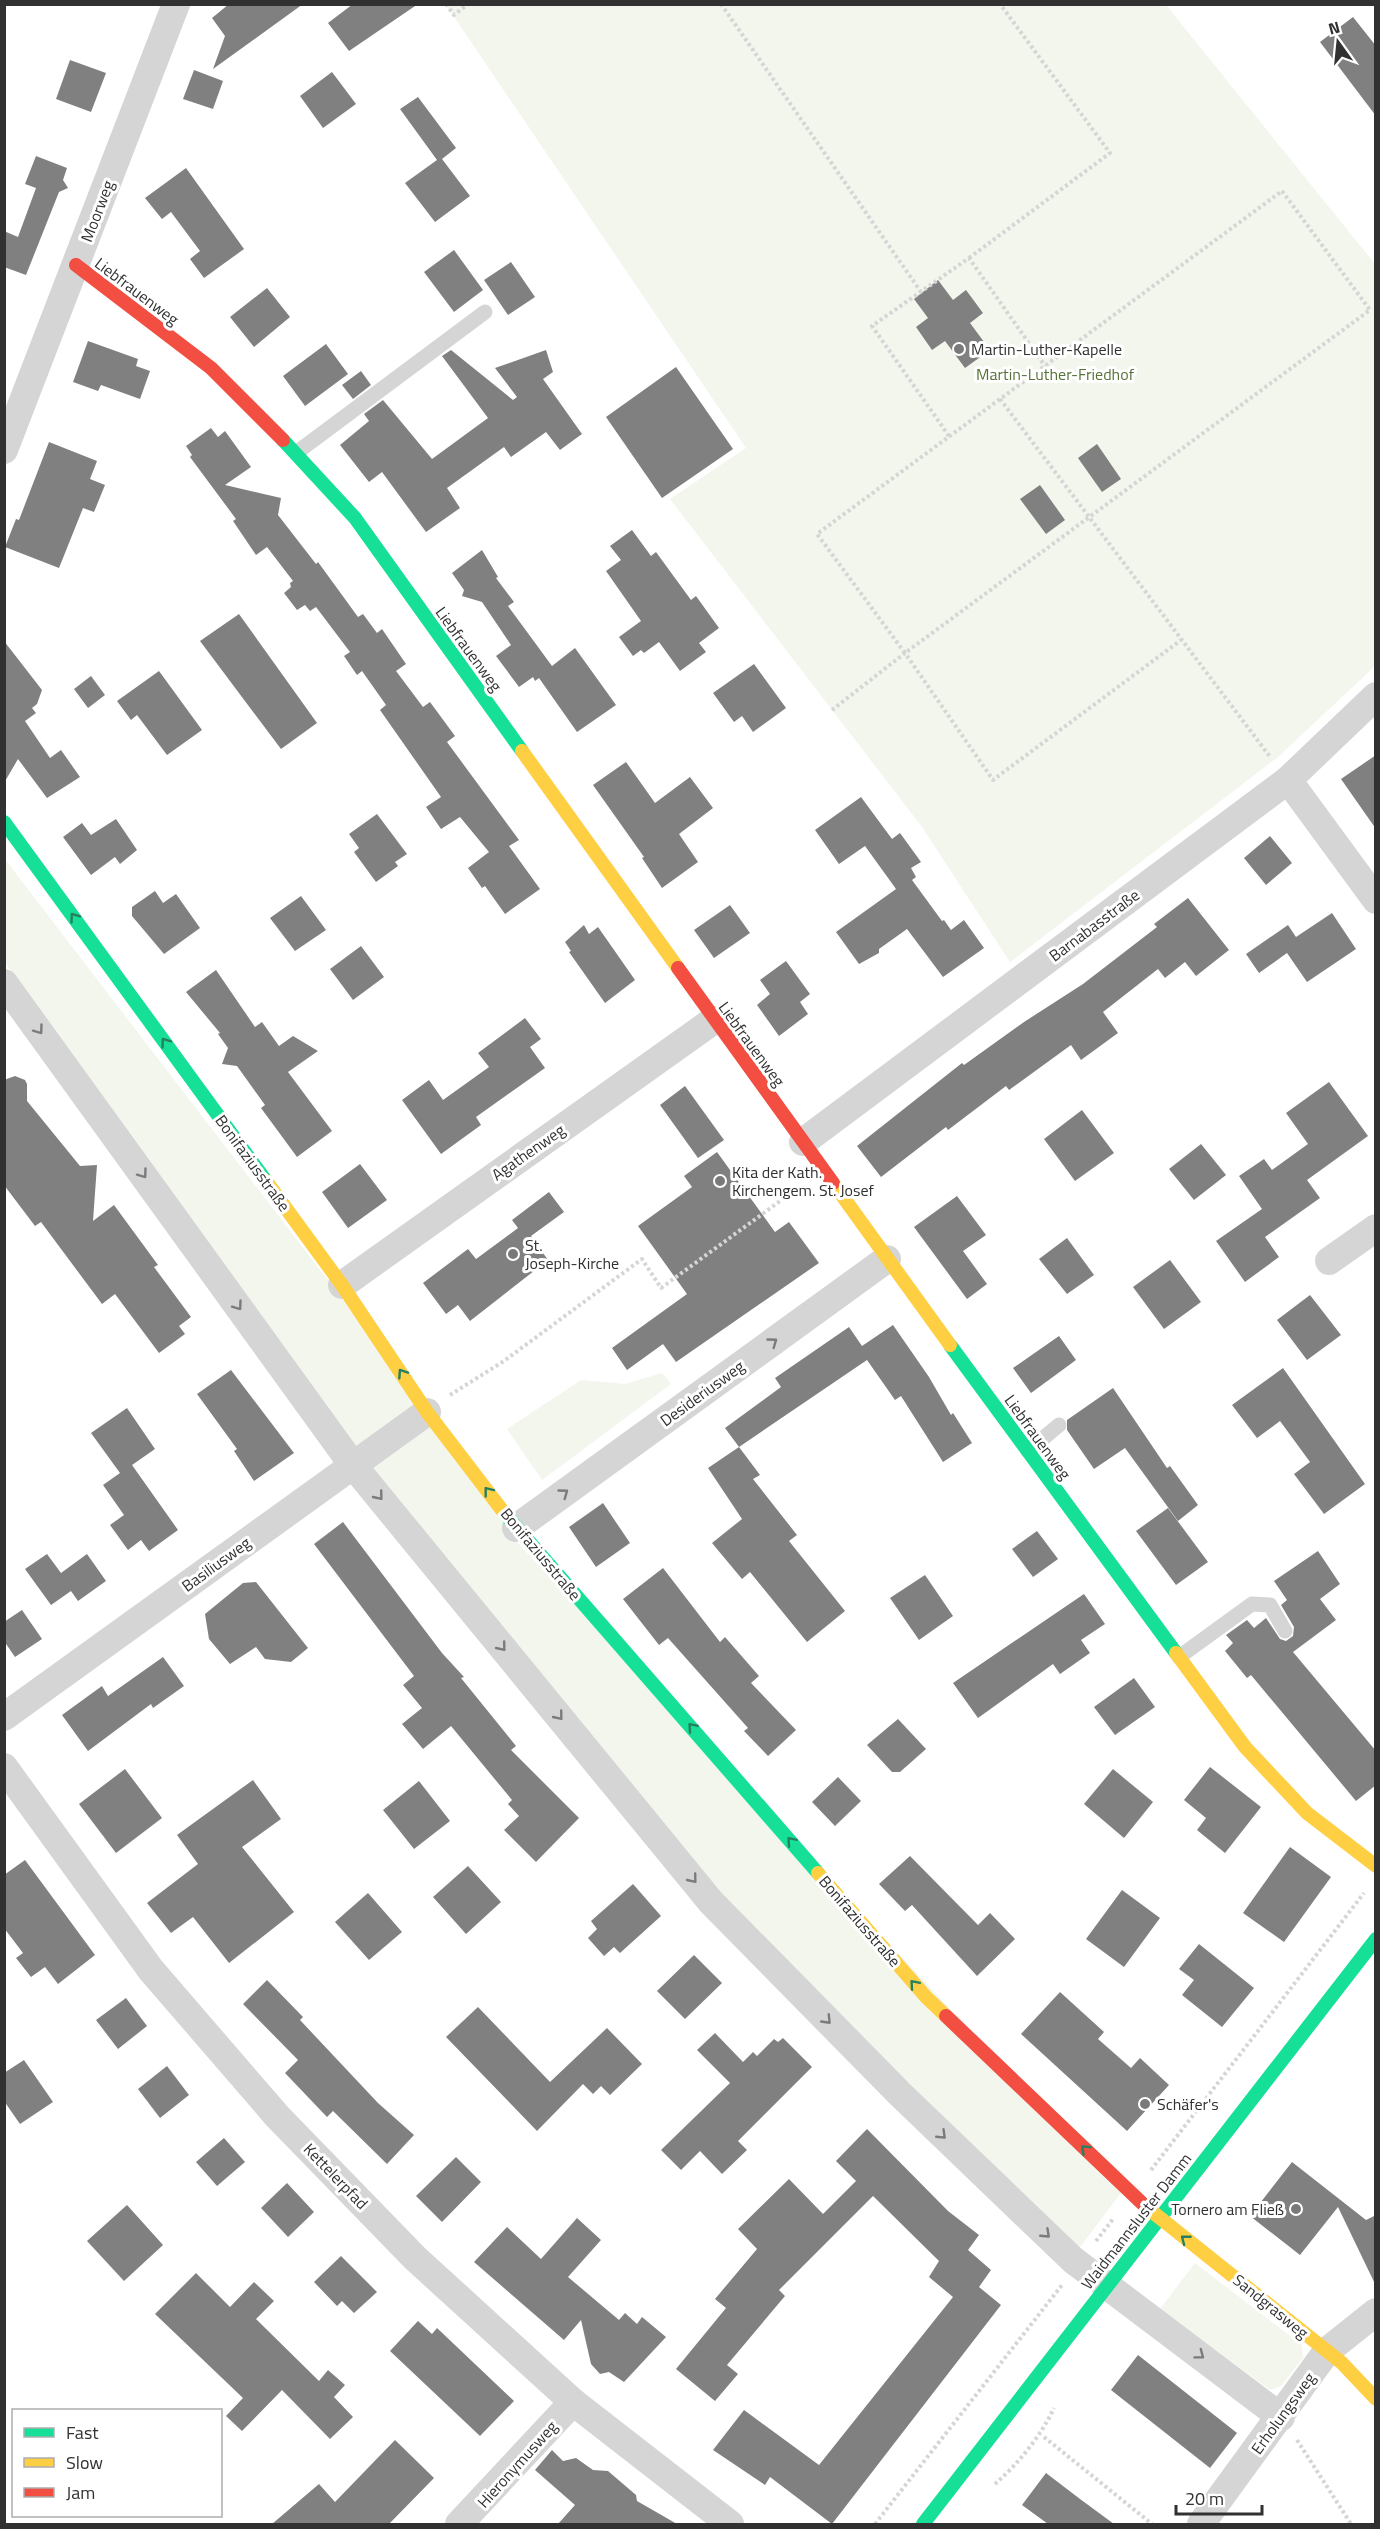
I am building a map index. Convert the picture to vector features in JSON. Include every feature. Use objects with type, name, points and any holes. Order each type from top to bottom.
[{"type":"street","name":"Moorweg","points":[[4,450],[176,4]]},
{"type":"street","name":"Liebfrauenweg","points":[[76,265],[211,368],[296,453],[358,524],[887,1259],[1252,1755],[1307,1813],[1376,1866]]},
{"type":"street","name":"Barnabasstraße","points":[[803,1142],[1288,780],[1376,696]]},
{"type":"street","points":[[1288,780],[1376,900]]},
{"type":"street","name":"Bonifaziusstraße","points":[[4,822],[342,1285],[428,1412],[516,1528],[926,1997],[1159,2219]]},
{"type":"street","points":[[4,983],[352,1464],[711,1902],[900,2094],[1073,2260],[1281,2417]]},
{"type":"street","name":"Agathenweg","points":[[342,1285],[714,1020]]},
{"type":"street","points":[[1329,1262],[1376,1228]]},
{"type":"street","name":"Desideriusweg","points":[[516,1528],[887,1259]]},
{"type":"street","name":"Basiliusweg","points":[[4,1717],[352,1464],[428,1412]]},
{"type":"street","name":"Kettelerpfad","points":[[4,1767],[151,1970],[277,2115],[414,2258],[573,2402],[730,2524]]},
{"type":"street","name":"Waidmannsluster Damm","points":[[923,2524],[1376,1939]]},
{"type":"street","name":"Sandgrasweg","points":[[1159,2219],[1327,2351],[1362,2382],[1376,2399]]},
{"type":"street","name":"Erholungsweg","points":[[1201,2524],[1327,2351],[1376,2312]]},
{"type":"street","name":"Hieronymusweg","points":[[459,2524],[573,2402]]},
{"type":"lane","points":[[296,453],[485,312]]},
{"type":"lane","points":[[1028,1451],[1059,1425]]},
{"type":"lane","points":[[1179,1657],[1252,1604],[1270,1605],[1285,1631]]},
{"type":"path","points":[[446,4],[454,15],[468,4]]},
{"type":"path","points":[[721,4],[921,292]]},
{"type":"path","points":[[949,436],[872,326],[969,258],[1110,153],[1000,4]]},
{"type":"path","points":[[832,710],[905,653],[1370,310],[1282,191],[817,534],[905,653],[993,780],[1181,640]]},
{"type":"path","points":[[969,258],[1045,366]]},
{"type":"path","points":[[1000,399],[1288,780]]},
{"type":"path","points":[[428,1412],[504,1361],[642,1259],[661,1288],[822,1169]]},
{"type":"path","points":[[1281,2417],[1352,2524]]},
{"type":"path","points":[[1044,2438],[1152,2524]]},
{"type":"green space","name":"Martin-Luther-Friedhof","points":[[446,5],[1166,5],[1375,264],[1375,666],[1278,757],[1010,962],[922,827],[670,499],[746,448]]},
{"type":"green space","points":[[4,858],[337,1292],[515,1540],[1121,2193],[1077,2251],[715,1894],[347,1445],[5,962]]},
{"type":"green space","points":[[662,1373],[671,1384],[542,1480],[507,1429],[581,1380],[625,1384]]},
{"type":"green space","points":[[1195,2263],[1302,2345],[1303,2358],[1281,2386],[1270,2390],[1160,2309]]},
{"type":"building","points":[[229,4],[303,4],[213,69],[225,36],[212,18]]},
{"type":"building","points":[[353,4],[418,4],[349,51],[328,23]]},
{"type":"building","points":[[1353,17],[1376,46],[1376,116],[1320,42]]},
{"type":"building","points":[[70,60],[106,73],[91,112],[56,99]]},
{"type":"building","points":[[194,70],[223,81],[213,109],[183,99]]},
{"type":"building","points":[[332,72],[356,104],[323,128],[300,96]]},
{"type":"building","points":[[418,97],[456,148],[442,159],[470,196],[435,222],[405,183],[437,160],[400,109]]},
{"type":"building","points":[[36,156],[67,168],[63,180],[68,188],[59,192],[26,275],[4,267],[4,231],[18,237],[36,188],[25,184]]},
{"type":"building","points":[[186,168],[244,249],[204,278],[190,259],[200,251],[171,212],[162,219],[145,198]]},
{"type":"building","points":[[454,250],[483,290],[454,312],[424,272]]},
{"type":"building","points":[[511,262],[535,297],[508,315],[484,280]]},
{"type":"building","points":[[938,280],[953,300],[966,290],[983,313],[970,323],[990,350],[965,368],[945,341],[932,350],[916,327],[928,318],[914,299]]},
{"type":"building","points":[[267,288],[290,317],[254,347],[230,317]]},
{"type":"building","points":[[88,341],[138,359],[136,366],[150,371],[140,399],[101,385],[98,391],[73,382]]},
{"type":"building","points":[[326,344],[348,374],[305,406],[283,376]]},
{"type":"building","points":[[451,350],[513,400],[517,397],[495,368],[546,350],[553,372],[543,379],[582,434],[560,450],[546,432],[511,457],[504,447],[447,488],[460,508],[426,532],[382,472],[369,482],[340,445],[369,421],[364,414],[383,400],[432,459],[488,418],[442,356]]},
{"type":"building","points":[[676,367],[733,449],[662,498],[606,417]]},
{"type":"building","points":[[361,371],[371,385],[353,399],[342,385]]},
{"type":"building","points":[[211,428],[218,437],[225,431],[251,467],[225,485],[281,498],[278,515],[316,564],[318,562],[358,617],[363,614],[377,633],[382,629],[406,664],[396,671],[423,707],[430,702],[455,736],[447,742],[519,840],[509,846],[540,889],[505,914],[485,886],[482,888],[468,868],[489,852],[460,817],[441,829],[426,807],[441,797],[380,710],[386,705],[362,671],[357,675],[344,656],[350,652],[316,607],[310,611],[305,605],[297,610],[284,593],[291,587],[290,583],[293,581],[267,547],[256,555],[233,521],[236,519],[190,457],[192,455],[186,446]]},
{"type":"building","points":[[49,442],[97,461],[90,479],[105,485],[94,512],[83,508],[59,568],[5,547],[16,519],[19,520]]},
{"type":"building","points":[[1097,444],[1121,479],[1102,492],[1078,458]]},
{"type":"building","points":[[1040,485],[1065,520],[1046,534],[1020,499]]},
{"type":"building","points":[[632,530],[651,556],[656,552],[691,600],[696,596],[719,628],[699,643],[706,652],[680,671],[659,642],[644,653],[641,650],[633,656],[619,637],[641,621],[606,571],[621,560],[610,546]]},
{"type":"building","points":[[482,550],[498,577],[496,578],[514,602],[508,606],[552,666],[575,648],[616,705],[577,732],[539,678],[535,681],[533,677],[519,687],[496,656],[511,645],[482,602],[462,596],[464,590],[452,573]]},
{"type":"building","points":[[239,614],[317,723],[281,749],[200,641]]},
{"type":"building","points":[[4,641],[42,690],[37,704],[32,708],[36,713],[25,721],[50,758],[61,750],[80,777],[47,798],[18,759],[4,783]]},
{"type":"building","points":[[754,664],[786,708],[753,732],[742,716],[734,722],[713,693]]},
{"type":"building","points":[[159,671],[202,730],[167,755],[137,715],[131,720],[117,701]]},
{"type":"building","points":[[91,676],[105,695],[88,708],[74,689]]},
{"type":"building","points":[[1376,755],[1376,829],[1341,779]]},
{"type":"building","points":[[626,762],[655,803],[690,777],[713,808],[679,834],[698,862],[662,888],[642,858],[644,857],[593,785]]},
{"type":"building","points":[[861,797],[892,839],[900,833],[921,862],[911,868],[916,877],[912,880],[942,921],[944,920],[951,930],[964,920],[984,948],[943,977],[907,929],[879,949],[879,953],[859,964],[836,932],[896,889],[865,846],[839,864],[815,830]]},
{"type":"building","points":[[377,814],[407,854],[395,862],[398,866],[376,882],[354,852],[359,848],[349,834]]},
{"type":"building","points":[[116,819],[137,850],[120,864],[115,857],[91,875],[63,837],[82,823],[91,835]]},
{"type":"building","points":[[1270,836],[1292,863],[1266,885],[1244,858]]},
{"type":"building","points":[[155,891],[163,903],[176,894],[200,928],[164,954],[132,916],[132,907]]},
{"type":"building","points":[[301,896],[326,930],[295,951],[270,918]]},
{"type":"building","points":[[1188,898],[1229,950],[1196,976],[1185,962],[1165,978],[1158,969],[1103,1012],[1118,1033],[1081,1060],[1071,1045],[1009,1090],[1006,1086],[948,1130],[946,1127],[881,1177],[857,1146],[962,1063],[964,1065],[1083,984],[1157,927],[1154,924]]},
{"type":"building","points":[[730,905],[750,933],[714,958],[694,930]]},
{"type":"building","points":[[1332,913],[1356,949],[1307,982],[1287,953],[1259,973],[1246,954],[1288,925],[1296,937]]},
{"type":"building","points":[[584,925],[589,934],[598,927],[635,980],[605,1003],[569,952],[571,951],[565,942]]},
{"type":"building","points":[[361,946],[384,977],[353,1000],[330,969]]},
{"type":"building","points":[[786,961],[810,994],[800,1002],[808,1014],[779,1036],[757,1005],[770,994],[760,980]]},
{"type":"building","points":[[216,970],[255,1027],[262,1022],[279,1046],[293,1036],[318,1051],[288,1072],[332,1131],[297,1157],[261,1108],[265,1105],[237,1066],[222,1064],[228,1048],[218,1034],[220,1033],[186,992]]},
{"type":"building","points":[[525,1018],[541,1039],[530,1047],[545,1068],[476,1117],[481,1125],[441,1154],[402,1100],[429,1080],[443,1100],[489,1067],[478,1053]]},
{"type":"building","points":[[15,1076],[25,1080],[27,1101],[80,1166],[97,1165],[93,1221],[114,1205],[158,1265],[154,1267],[191,1317],[179,1326],[185,1334],[159,1353],[115,1294],[102,1304],[41,1222],[35,1226],[4,1185],[4,1080]]},
{"type":"building","points":[[1329,1082],[1368,1136],[1307,1180],[1320,1198],[1265,1237],[1279,1257],[1245,1282],[1216,1241],[1262,1209],[1239,1176],[1264,1159],[1272,1170],[1308,1144],[1286,1113]]},
{"type":"building","points":[[685,1086],[724,1140],[698,1158],[660,1105]]},
{"type":"building","points":[[1082,1110],[1114,1153],[1075,1181],[1044,1139]]},
{"type":"building","points":[[1201,1144],[1226,1175],[1194,1200],[1169,1169]]},
{"type":"building","points":[[717,1152],[775,1232],[789,1222],[819,1263],[676,1362],[663,1344],[627,1370],[612,1348],[687,1294],[638,1226],[692,1187],[684,1176]]},
{"type":"building","points":[[360,1164],[387,1200],[348,1228],[322,1192]]},
{"type":"building","name":"St. Joseph-Kirche","points":[[549,1192],[564,1212],[531,1236],[548,1260],[470,1321],[458,1305],[446,1314],[423,1283],[468,1249],[476,1259],[518,1228],[512,1220]]},
{"type":"building","points":[[957,1196],[986,1235],[963,1251],[987,1284],[967,1299],[914,1227]]},
{"type":"building","points":[[1067,1238],[1094,1275],[1067,1294],[1039,1259]]},
{"type":"building","points":[[1170,1260],[1201,1302],[1164,1329],[1133,1287]]},
{"type":"building","points":[[1310,1295],[1341,1335],[1307,1360],[1277,1320]]},
{"type":"building","points":[[893,1325],[929,1377],[951,1415],[953,1413],[972,1443],[943,1462],[901,1396],[895,1400],[867,1360],[739,1447],[725,1428],[781,1387],[775,1378],[849,1327],[862,1346]]},
{"type":"building","points":[[1059,1336],[1076,1360],[1031,1393],[1013,1368]]},
{"type":"building","points":[[1283,1368],[1365,1484],[1324,1514],[1294,1474],[1310,1462],[1280,1421],[1257,1438],[1232,1405]]},
{"type":"building","points":[[231,1370],[294,1453],[254,1481],[234,1451],[237,1449],[197,1394]]},
{"type":"building","points":[[1113,1388],[1167,1468],[1170,1466],[1198,1505],[1178,1521],[1125,1448],[1094,1469],[1067,1430],[1067,1420]]},
{"type":"building","points":[[127,1408],[155,1449],[132,1465],[178,1530],[149,1551],[141,1540],[128,1550],[110,1525],[124,1515],[103,1485],[120,1473],[91,1433]]},
{"type":"building","points":[[739,1447],[760,1475],[753,1479],[797,1535],[789,1541],[845,1611],[807,1642],[750,1572],[742,1579],[712,1543],[742,1519],[708,1468]]},
{"type":"building","points":[[603,1503],[630,1543],[596,1567],[569,1527]]},
{"type":"building","points":[[1168,1508],[1208,1562],[1176,1585],[1136,1531]]},
{"type":"building","points":[[343,1522],[442,1653],[464,1677],[461,1678],[516,1746],[511,1750],[579,1818],[536,1862],[504,1830],[519,1816],[508,1804],[512,1800],[451,1726],[423,1749],[402,1724],[422,1708],[403,1685],[414,1676],[314,1544]]},
{"type":"building","points":[[1037,1531],[1058,1559],[1033,1577],[1012,1549]]},
{"type":"building","points":[[1318,1551],[1340,1584],[1320,1599],[1336,1620],[1293,1652],[1376,1751],[1376,1785],[1356,1801],[1251,1675],[1247,1678],[1225,1651],[1233,1643],[1226,1635],[1247,1620],[1254,1628],[1266,1618],[1280,1639],[1286,1641],[1293,1636],[1294,1627],[1281,1605],[1287,1600],[1274,1581]]},
{"type":"building","points":[[47,1554],[61,1573],[87,1554],[106,1581],[78,1601],[71,1591],[51,1605],[25,1569]]},
{"type":"building","points":[[663,1568],[720,1642],[725,1637],[759,1676],[751,1683],[796,1730],[768,1756],[744,1731],[748,1728],[668,1638],[659,1645],[623,1599]]},
{"type":"building","points":[[925,1575],[953,1616],[919,1640],[890,1598]]},
{"type":"building","points":[[256,1582],[308,1648],[291,1662],[265,1659],[256,1647],[230,1664],[209,1639],[205,1614],[243,1583]]},
{"type":"building","points":[[1084,1594],[1105,1624],[1081,1640],[1090,1653],[1060,1674],[1053,1664],[978,1718],[953,1683]]},
{"type":"building","points":[[22,1610],[42,1639],[15,1657],[4,1641],[4,1622]]},
{"type":"building","points":[[163,1657],[184,1686],[153,1708],[151,1704],[88,1751],[62,1715],[102,1686],[108,1696]]},
{"type":"building","points":[[1134,1678],[1155,1707],[1115,1735],[1094,1707]]},
{"type":"building","points":[[898,1719],[926,1749],[900,1772],[892,1772],[867,1745]]},
{"type":"building","points":[[1210,1767],[1261,1807],[1225,1853],[1197,1830],[1206,1818],[1184,1800]]},
{"type":"building","points":[[125,1769],[162,1818],[116,1853],[79,1804]]},
{"type":"building","points":[[1113,1769],[1153,1802],[1124,1838],[1084,1804]]},
{"type":"building","points":[[838,1777],[861,1801],[835,1826],[812,1802]]},
{"type":"building","points":[[253,1780],[281,1819],[242,1847],[294,1912],[229,1963],[193,1917],[171,1933],[147,1903],[198,1864],[177,1835]]},
{"type":"building","points":[[419,1781],[450,1821],[414,1849],[383,1810]]},
{"type":"building","points":[[1290,1847],[1331,1877],[1284,1942],[1243,1913]]},
{"type":"building","points":[[910,1856],[978,1925],[990,1913],[1015,1939],[977,1976],[912,1905],[905,1911],[879,1884]]},
{"type":"building","points":[[25,1860],[95,1955],[58,1984],[45,1967],[31,1977],[16,1958],[23,1953],[4,1928],[4,1875]]},
{"type":"building","points":[[468,1866],[501,1902],[466,1934],[433,1897]]},
{"type":"building","points":[[633,1884],[661,1916],[620,1953],[614,1947],[604,1956],[588,1938],[597,1929],[591,1921]]},
{"type":"building","points":[[1122,1890],[1160,1918],[1124,1967],[1086,1939]]},
{"type":"building","points":[[368,1893],[402,1932],[369,1960],[335,1922]]},
{"type":"building","points":[[1199,1944],[1254,1988],[1222,2027],[1182,1995],[1194,1980],[1179,1969]]},
{"type":"building","points":[[694,1955],[722,1983],[685,2019],[657,1991]]},
{"type":"building","points":[[267,1980],[303,2017],[300,2020],[378,2103],[414,2135],[387,2164],[333,2111],[327,2117],[285,2073],[298,2060],[243,2004]]},
{"type":"building","points":[[1060,1992],[1104,2032],[1098,2039],[1131,2068],[1140,2058],[1169,2085],[1127,2131],[1021,2034]]},
{"type":"building","points":[[126,1998],[147,2026],[118,2049],[96,2020]]},
{"type":"building","points":[[478,2007],[550,2082],[607,2028],[642,2064],[610,2095],[601,2086],[593,2094],[583,2084],[537,2131],[446,2037]]},
{"type":"building","points":[[715,2033],[743,2062],[753,2052],[757,2056],[774,2039],[778,2042],[783,2038],[812,2067],[738,2141],[747,2150],[722,2174],[700,2151],[681,2170],[661,2150],[730,2083],[697,2050]]},
{"type":"building","points":[[24,2060],[53,2102],[20,2124],[4,2101],[4,2073]]},
{"type":"building","points":[[167,2066],[189,2095],[160,2118],[138,2089]]},
{"type":"building","points":[[867,2129],[948,2211],[979,2235],[968,2250],[991,2270],[979,2287],[1001,2305],[832,2524],[770,2477],[765,2485],[713,2450],[744,2410],[819,2465],[953,2297],[929,2277],[939,2261],[873,2196],[779,2290],[785,2296],[727,2365],[738,2374],[715,2401],[676,2369],[726,2308],[715,2299],[757,2249],[738,2229],[789,2179],[823,2214],[856,2181],[836,2161]]},
{"type":"building","points":[[224,2138],[245,2162],[217,2186],[196,2162]]},
{"type":"building","points":[[456,2157],[481,2182],[442,2222],[416,2196]]},
{"type":"building","name":"Tornero am Fließ","points":[[1292,2162],[1366,2220],[1376,2215],[1376,2286],[1338,2207],[1300,2255],[1250,2216]]},
{"type":"building","points":[[287,2183],[314,2212],[288,2237],[261,2208]]},
{"type":"building","points":[[127,2205],[163,2245],[124,2281],[87,2241]]},
{"type":"building","points":[[577,2218],[601,2240],[568,2277],[619,2320],[625,2313],[637,2324],[642,2317],[666,2337],[624,2382],[609,2372],[600,2374],[591,2364],[581,2320],[564,2340],[474,2262],[507,2227],[541,2259]]},
{"type":"building","points":[[341,2256],[377,2292],[354,2313],[342,2301],[337,2306],[314,2282]]},
{"type":"building","points":[[196,2273],[230,2307],[254,2282],[274,2301],[256,2319],[319,2381],[328,2370],[345,2385],[334,2397],[353,2417],[330,2439],[282,2390],[242,2431],[226,2416],[243,2398],[155,2314]]},
{"type":"building","points":[[418,2321],[432,2334],[437,2328],[514,2401],[480,2436],[390,2351]]},
{"type":"building","points":[[1138,2355],[1237,2433],[1210,2468],[1111,2390]]},
{"type":"building","points":[[395,2440],[434,2478],[389,2524],[272,2524],[319,2484],[335,2502]]},
{"type":"building","points":[[552,2450],[563,2461],[576,2458],[593,2470],[608,2471],[636,2495],[637,2501],[677,2524],[558,2524],[575,2505],[535,2470]]},
{"type":"building","points":[[1046,2473],[1114,2524],[1048,2524],[1022,2505]]},
{"type":"traffic: fast","points":[[283,440],[355,518],[522,751]]},
{"type":"traffic: fast","points":[[4,822],[266,1181]]},
{"type":"traffic: fast","points":[[950,1345],[1176,1653]]},
{"type":"traffic: fast","points":[[505,1514],[818,1873]]},
{"type":"traffic: fast","points":[[923,2524],[1376,1939]]},
{"type":"traffic: slow","points":[[522,751],[678,968]]},
{"type":"traffic: slow","points":[[266,1181],[342,1285],[427,1412],[505,1514]]},
{"type":"traffic: slow","points":[[833,1183],[950,1345]]},
{"type":"traffic: slow","points":[[1176,1653],[1245,1747],[1307,1813],[1376,1866]]},
{"type":"traffic: slow","points":[[818,1873],[926,1997],[946,2016]]},
{"type":"traffic: slow","points":[[1145,2206],[1342,2363],[1376,2399]]},
{"type":"traffic: jam","points":[[76,265],[211,368],[283,440]]},
{"type":"traffic: jam","points":[[678,968],[833,1183]]},
{"type":"traffic: jam","points":[[946,2016],[1145,2206]]},
{"type":"place","name":"Martin-Luther-Kapelle","points":[[959,349]]},
{"type":"place","name":"Kita der Kath. Kirchengem. St. Josef","points":[[720,1181]]},
{"type":"place","name":"St. Joseph-Kirche","points":[[513,1254]]},
{"type":"place","name":"Schäfer's","points":[[1145,2104]]},
{"type":"place","name":"Tornero am Fließ","points":[[1296,2209]]}]
